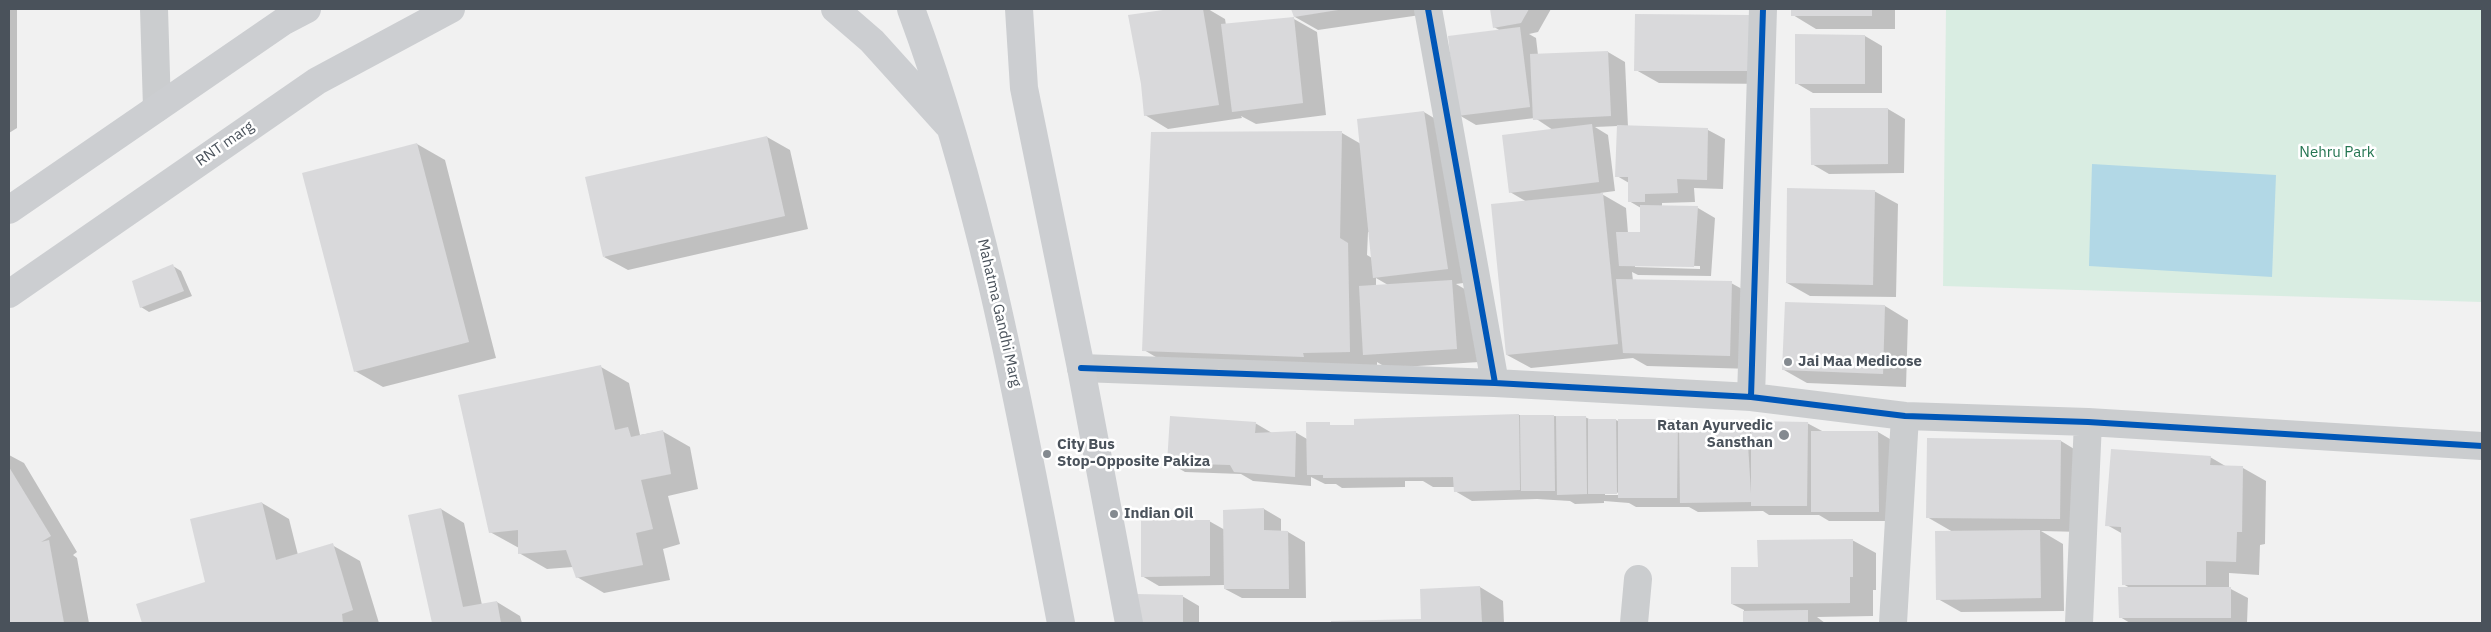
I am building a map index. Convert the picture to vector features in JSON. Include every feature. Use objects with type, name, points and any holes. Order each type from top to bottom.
[{"type":"main road","points":[[9,210],[284,21],[307,9]]},
{"type":"main road","name":"RNT marg","points":[[9,294],[317,80],[451,9]]},
{"type":"main road","points":[[835,9],[872,41],[951,129]]},
{"type":"main road","name":"Mahatma Gandhi Marg","points":[[911,9],[934,72],[980,230],[1010,358],[1061,623]]},
{"type":"main road","points":[[1019,9],[1024,88],[1081,368],[1129,623]]},
{"type":"street","points":[[154,9],[157,108]]},
{"type":"street","points":[[1428,9],[1494,383]]},
{"type":"street","points":[[1752,397],[1764,9]]},
{"type":"street","points":[[1081,368],[1494,383],[1752,397],[1905,416],[2088,422],[2482,446]]},
{"type":"street","points":[[1893,623],[1905,416]]},
{"type":"street","points":[[2079,623],[2088,422]]},
{"type":"street","points":[[1634,623],[1638,579]]},
{"type":"green space","name":"Nehru Park","points":[[1946,9],[2482,9],[2482,302],[1943,286]]},
{"type":"water","points":[[2092,164],[2276,175],[2272,277],[2089,266]]},
{"type":"building","points":[[1170,9],[1203,9],[1219,105],[1144,116],[1141,84],[1128,15]]},
{"type":"building","points":[[1291,9],[1344,9],[1294,17]]},
{"type":"building","points":[[1490,9],[1529,9],[1521,23],[1493,28]]},
{"type":"building","points":[[1791,9],[1872,9],[1872,16],[1791,16]]},
{"type":"building","points":[[1635,14],[1750,15],[1749,71],[1634,71]]},
{"type":"building","points":[[1294,17],[1303,103],[1232,112],[1221,24]]},
{"type":"building","points":[[1520,27],[1530,107],[1457,116],[1448,36]]},
{"type":"building","points":[[1795,34],[1865,35],[1865,84],[1795,84]]},
{"type":"building","points":[[1608,51],[1611,116],[1533,120],[1530,54]]},
{"type":"building","points":[[1810,108],[1888,108],[1888,164],[1811,165]]},
{"type":"building","points":[[1424,111],[1448,269],[1373,278],[1357,119]]},
{"type":"building","points":[[1592,124],[1599,182],[1509,193],[1502,135]]},
{"type":"building","points":[[1617,125],[1708,128],[1707,180],[1677,179],[1678,193],[1645,194],[1645,202],[1628,202],[1628,177],[1615,177]]},
{"type":"building","points":[[1342,131],[1340,238],[1348,243],[1350,352],[1303,353],[1304,357],[1142,351],[1151,132]]},
{"type":"building","points":[[767,136],[785,216],[603,257],[585,177]]},
{"type":"building","points":[[417,143],[469,342],[354,372],[302,173]]},
{"type":"building","points":[[1787,188],[1875,190],[1873,285],[1786,283]]},
{"type":"building","points":[[1603,193],[1618,344],[1506,355],[1491,204]]},
{"type":"building","points":[[1640,205],[1698,206],[1694,267],[1619,266],[1616,232],[1640,232]]},
{"type":"building","points":[[173,264],[184,291],[140,308],[132,281]]},
{"type":"building","points":[[1616,279],[1732,281],[1730,356],[1623,353]]},
{"type":"building","points":[[1452,280],[1457,349],[1363,355],[1359,286]]},
{"type":"building","points":[[1785,302],[1885,305],[1883,374],[1782,370]]},
{"type":"building","points":[[601,365],[615,430],[628,427],[631,437],[663,430],[671,474],[641,480],[653,529],[636,533],[643,565],[576,578],[566,550],[518,554],[518,530],[489,533],[458,395]]},
{"type":"building","points":[[1519,414],[1520,490],[1454,492],[1453,477],[1323,478],[1323,475],[1307,475],[1306,422],[1354,425],[1354,419]]},
{"type":"building","points":[[1520,415],[1554,415],[1555,491],[1521,491]]},
{"type":"building","points":[[1170,416],[1256,422],[1255,433],[1296,431],[1295,477],[1234,472],[1230,465],[1167,463]]},
{"type":"building","points":[[1556,416],[1586,416],[1587,494],[1557,495]]},
{"type":"building","points":[[1588,419],[1616,419],[1617,494],[1588,494]]},
{"type":"building","points":[[1618,419],[1678,419],[1677,498],[1618,498]]},
{"type":"building","points":[[1751,421],[1808,422],[1807,506],[1751,506],[1751,502],[1680,503],[1679,426],[1747,428],[1751,494]]},
{"type":"building","points":[[1811,431],[1878,431],[1879,512],[1811,512]]},
{"type":"building","points":[[1927,438],[2061,440],[2060,519],[1926,518]]},
{"type":"building","points":[[2111,449],[2211,456],[2210,465],[2243,466],[2242,532],[2237,532],[2236,562],[2206,561],[2206,585],[2122,585],[2121,527],[2105,526]]},
{"type":"building","points":[[9,467],[51,536],[41,542],[49,540],[64,623],[9,623]]},
{"type":"building","points":[[262,502],[276,560],[333,543],[353,610],[342,614],[343,623],[142,623],[136,604],[205,582],[190,519]]},
{"type":"building","points":[[441,508],[463,607],[497,601],[501,623],[432,623],[408,515]]},
{"type":"building","points":[[1264,508],[1264,530],[1288,531],[1289,589],[1224,589],[1223,510]]},
{"type":"building","points":[[1141,520],[1210,520],[1210,576],[1141,577]]},
{"type":"building","points":[[2040,530],[2041,598],[1936,600],[1935,531]]},
{"type":"building","points":[[1853,539],[1853,577],[1850,577],[1850,603],[1731,604],[1731,567],[1758,567],[1757,540]]},
{"type":"building","points":[[1480,586],[1482,623],[1331,623],[1331,621],[1421,619],[1420,589]]},
{"type":"building","points":[[2118,587],[2231,587],[2231,618],[2119,618]]},
{"type":"building","points":[[1136,594],[1183,595],[1183,623],[1136,623]]},
{"type":"building","points":[[1808,610],[1808,623],[1743,623],[1743,611]]},
{"type":"cycle path","points":[[1428,9],[1495,383]]},
{"type":"cycle path","points":[[1751,397],[1763,9]]},
{"type":"cycle path","points":[[1081,368],[1495,383],[1751,397],[1905,416],[2088,422],[2482,446]]},
{"type":"place","name":"Jai Maa Medicose","points":[[1788,362]]},
{"type":"place","name":"Ratan Ayurvedic Sansthan","points":[[1784,435]]},
{"type":"place","name":"City Bus Stop-Opposite Pakiza","points":[[1047,454]]},
{"type":"place","name":"Indian Oil","points":[[1114,514]]}]
